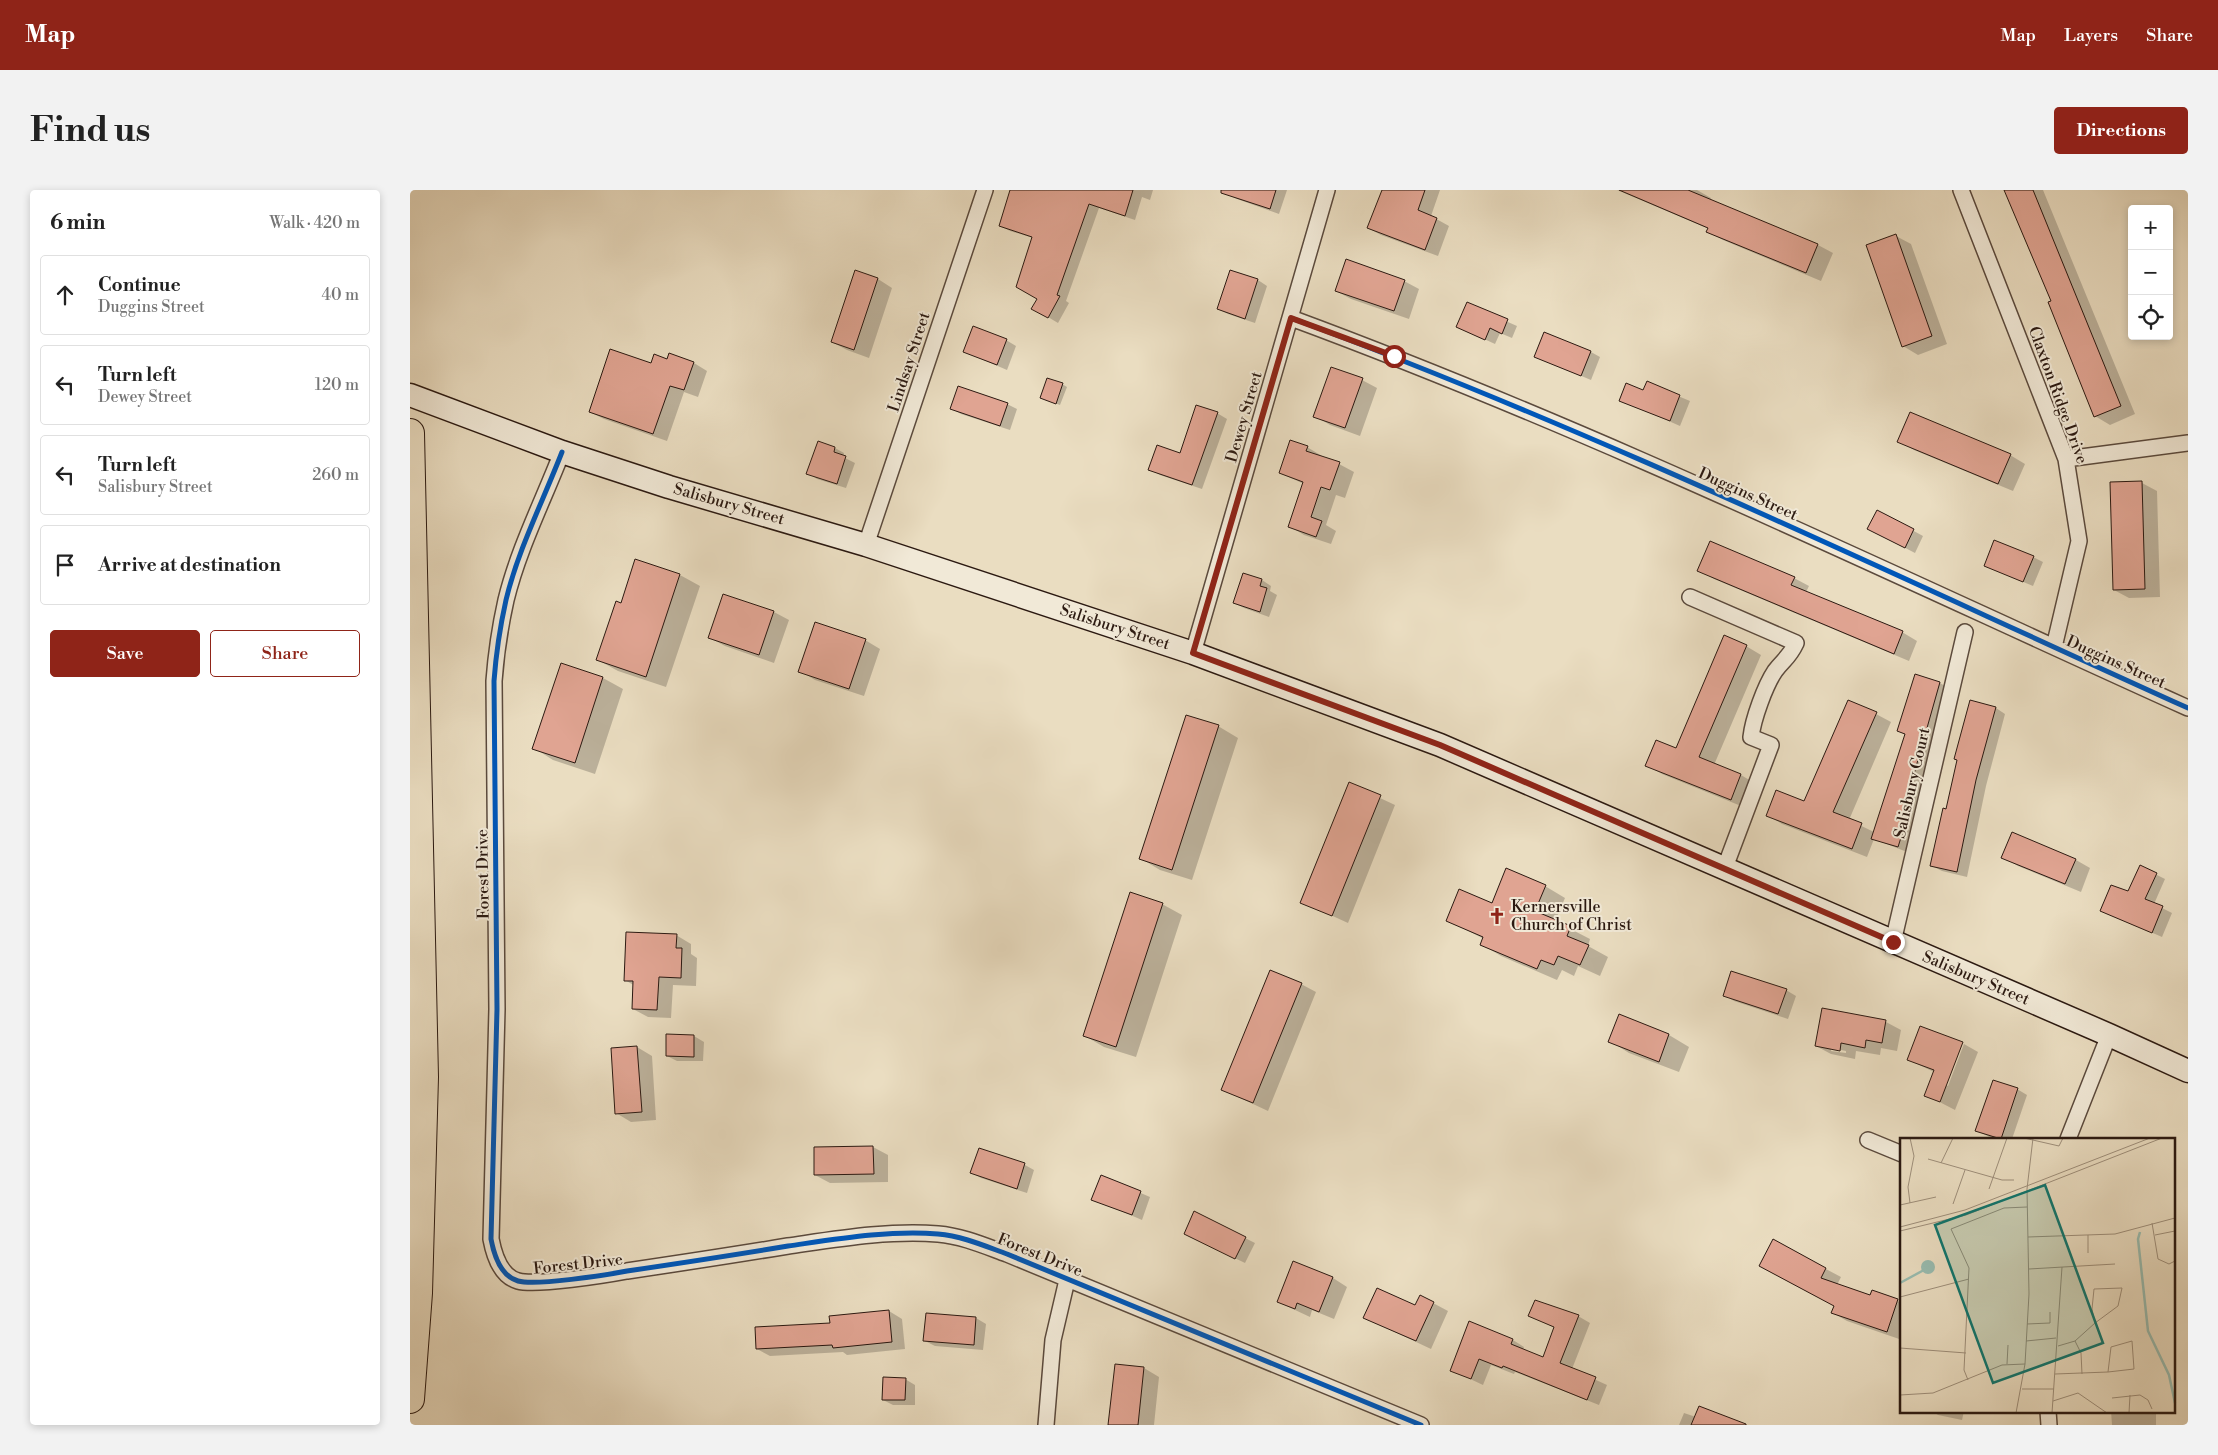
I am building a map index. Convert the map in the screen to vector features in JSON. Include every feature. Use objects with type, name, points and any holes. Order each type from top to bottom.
[{"type":"highway","points":[[410,434],[424,1077],[418,1293],[410,1400]]},
{"type":"main road","name":"Salisbury Street","points":[[410,395],[562,452],[669,487],[866,545],[1193,653],[1440,745],[1724,870],[2110,1035],[2188,1071]]},
{"type":"street","name":"Lindsay Street","points":[[866,545],[985,190]]},
{"type":"street","name":"Dewey Street","points":[[1193,653],[1327,190]]},
{"type":"street","name":"Claxton Ridge Drive","points":[[1951,190],[1961,190],[2066,458],[2079,541],[2054,647]]},
{"type":"street","name":"Duggins Street","points":[[1291,318],[1394,356],[1718,494],[2188,708]]},
{"type":"street","points":[[2066,458],[2188,443]]},
{"type":"street","name":"Forest Drive","points":[[562,452],[520,558],[506,599],[498,640],[494,680],[497,1009],[491,1239],[498,1264],[511,1278],[519,1282],[545,1281],[614,1273],[825,1240],[905,1233],[940,1234],[966,1239],[1007,1254],[1421,1425]]},
{"type":"street","points":[[1690,597],[1796,643],[1790,656],[1775,671],[1753,722],[1751,737],[1771,745],[1724,870]]},
{"type":"street","name":"Salisbury Court","points":[[1893,942],[1965,632]]},
{"type":"street","points":[[2068,1138],[2110,1035]]},
{"type":"street","points":[[1868,1140],[1900,1153]]},
{"type":"street","points":[[1046,1425],[1053,1340],[1067,1280]]},
{"type":"street","points":[[2048,1412],[2049,1425]]},
{"type":"building","points":[[1010,190],[1133,190],[1125,216],[1089,204],[1057,295],[1060,296],[1048,318],[1031,309],[1037,299],[1016,287],[1032,237],[999,226]]},
{"type":"building","points":[[1221,190],[1276,190],[1270,209],[1221,193]]},
{"type":"building","points":[[1382,190],[1425,190],[1418,210],[1437,218],[1425,250],[1367,228]]},
{"type":"building","points":[[1619,190],[1688,190],[1818,244],[1806,273],[1706,232],[1708,228]]},
{"type":"building","points":[[2004,190],[2033,190],[2121,406],[2094,417],[2048,302],[2051,301]]},
{"type":"building","points":[[1896,234],[1932,336],[1902,347],[1866,245]]},
{"type":"building","points":[[1346,259],[1405,280],[1394,311],[1335,291]]},
{"type":"building","points":[[855,270],[878,278],[854,350],[831,342]]},
{"type":"building","points":[[1230,270],[1258,279],[1245,319],[1217,309]]},
{"type":"building","points":[[1467,302],[1508,319],[1502,334],[1490,328],[1485,340],[1456,327]]},
{"type":"building","points":[[973,326],[1007,339],[997,365],[963,352]]},
{"type":"building","points":[[1544,332],[1591,351],[1581,376],[1534,357]]},
{"type":"building","points":[[610,349],[651,363],[654,354],[667,359],[669,353],[694,362],[684,390],[670,386],[653,434],[589,412]]},
{"type":"building","points":[[1331,367],[1363,378],[1345,428],[1313,417]]},
{"type":"building","points":[[1047,378],[1063,383],[1056,404],[1040,398]]},
{"type":"building","points":[[1647,381],[1680,395],[1670,421],[1619,401],[1626,383],[1643,390]]},
{"type":"building","points":[[958,386],[1008,403],[1000,426],[950,409]]},
{"type":"building","points":[[1196,405],[1218,412],[1192,485],[1148,470],[1157,445],[1180,453]]},
{"type":"building","points":[[1910,412],[2011,454],[1998,484],[1897,442]]},
{"type":"building","points":[[1290,440],[1308,446],[1306,451],[1340,462],[1330,490],[1321,487],[1311,517],[1322,521],[1316,537],[1288,527],[1303,482],[1279,473]]},
{"type":"building","points":[[818,441],[835,447],[834,452],[846,456],[837,484],[806,474]]},
{"type":"building","points":[[2142,481],[2145,589],[2113,590],[2110,482]]},
{"type":"building","points":[[1877,510],[1914,529],[1905,548],[1867,529]]},
{"type":"building","points":[[1994,540],[2034,556],[2023,582],[1984,566]]},
{"type":"building","points":[[1710,541],[1795,577],[1791,585],[1903,631],[1894,654],[1697,571]]},
{"type":"building","points":[[635,559],[680,574],[646,677],[596,660],[616,601],[621,603]]},
{"type":"building","points":[[1243,573],[1262,579],[1260,586],[1267,588],[1260,612],[1233,603]]},
{"type":"building","points":[[723,594],[774,611],[759,655],[708,638]]},
{"type":"building","points":[[815,622],[866,639],[849,689],[798,672]]},
{"type":"building","points":[[1724,635],[1747,645],[1699,757],[1741,774],[1731,800],[1645,766],[1656,740],[1676,748]]},
{"type":"building","points":[[561,663],[603,677],[575,763],[532,749]]},
{"type":"building","points":[[1915,674],[1940,682],[1910,788],[1916,790],[1898,847],[1871,839],[1905,734],[1897,731]]},
{"type":"building","points":[[1848,700],[1877,712],[1833,812],[1862,823],[1852,849],[1766,816],[1776,790],[1804,801]]},
{"type":"building","points":[[1970,700],[1996,707],[1976,780],[1957,872],[1930,866],[1943,808],[1946,809],[1957,760],[1954,759]]},
{"type":"building","points":[[1186,715],[1219,725],[1172,870],[1139,859]]},
{"type":"building","points":[[1349,782],[1381,795],[1332,916],[1300,903]]},
{"type":"building","points":[[2012,832],[2076,859],[2065,884],[2001,858]]},
{"type":"building","points":[[2140,865],[2157,873],[2145,899],[2163,906],[2152,933],[2100,911],[2111,885],[2128,891]]},
{"type":"building","name":"Kernersville Church of Christ","points":[[1506,868],[1546,885],[1535,911],[1571,926],[1567,936],[1589,945],[1580,965],[1558,956],[1554,965],[1541,960],[1537,969],[1480,945],[1483,937],[1446,921],[1459,889],[1492,903]]},
{"type":"building","points":[[1130,892],[1163,903],[1116,1047],[1083,1036]]},
{"type":"building","points":[[626,932],[677,934],[676,948],[682,948],[681,978],[659,977],[657,1010],[632,1009],[633,981],[624,981]]},
{"type":"building","points":[[1270,970],[1302,983],[1253,1103],[1221,1090]]},
{"type":"building","points":[[1731,971],[1787,989],[1778,1014],[1723,996]]},
{"type":"building","points":[[1822,1008],[1886,1020],[1882,1043],[1866,1040],[1865,1048],[1841,1043],[1840,1051],[1815,1046]]},
{"type":"building","points":[[1619,1014],[1669,1034],[1659,1062],[1608,1042]]},
{"type":"building","points":[[1920,1026],[1963,1042],[1940,1102],[1924,1096],[1934,1070],[1907,1060]]},
{"type":"building","points":[[666,1034],[694,1035],[694,1057],[666,1056]]},
{"type":"building","points":[[637,1046],[642,1112],[615,1114],[611,1048]]},
{"type":"building","points":[[1993,1080],[2018,1088],[2001,1138],[1975,1131]]},
{"type":"building","points":[[873,1146],[874,1174],[814,1175],[814,1147]]},
{"type":"building","points":[[979,1148],[1025,1163],[1017,1189],[970,1173]]},
{"type":"building","points":[[1101,1175],[1141,1191],[1132,1215],[1091,1200]]},
{"type":"building","points":[[1194,1211],[1246,1237],[1235,1259],[1184,1234]]},
{"type":"building","points":[[1773,1239],[1826,1268],[1821,1278],[1870,1295],[1872,1290],[1898,1299],[1887,1332],[1831,1313],[1834,1306],[1759,1266]]},
{"type":"building","points":[[1293,1261],[1333,1277],[1319,1312],[1297,1303],[1295,1309],[1277,1302]]},
{"type":"building","points":[[1377,1288],[1415,1305],[1420,1295],[1434,1302],[1416,1341],[1363,1318]]},
{"type":"building","points":[[1535,1300],[1579,1315],[1560,1363],[1596,1377],[1587,1400],[1503,1366],[1502,1368],[1479,1359],[1471,1379],[1450,1371],[1469,1321],[1513,1339],[1511,1344],[1543,1357],[1554,1327],[1528,1316]]},
{"type":"building","points":[[889,1310],[892,1342],[833,1348],[832,1345],[756,1349],[755,1327],[830,1323],[829,1316]]},
{"type":"building","points":[[926,1313],[976,1317],[974,1345],[923,1341]]},
{"type":"building","points":[[1115,1364],[1144,1367],[1138,1425],[1108,1425]]},
{"type":"building","points":[[883,1377],[906,1378],[905,1400],[882,1400]]},
{"type":"building","points":[[1699,1406],[1746,1424],[1746,1425],[1691,1425]]},
{"type":"cycle path","points":[[1291,318],[1405,362],[1631,456],[1743,505],[2188,708]]},
{"type":"cycle path","points":[[562,452],[524,544],[511,581],[500,630],[494,681],[497,1009],[491,1239],[496,1258],[502,1270],[518,1281],[555,1281],[844,1238],[901,1233],[947,1235],[1007,1254],[1421,1425]]},
{"type":"place","name":"Kernersville Church of Christ","points":[[1497,916]]},
{"type":"route","points":[[1394,356],[1291,318],[1193,653],[1440,745],[1893,942]]}]
